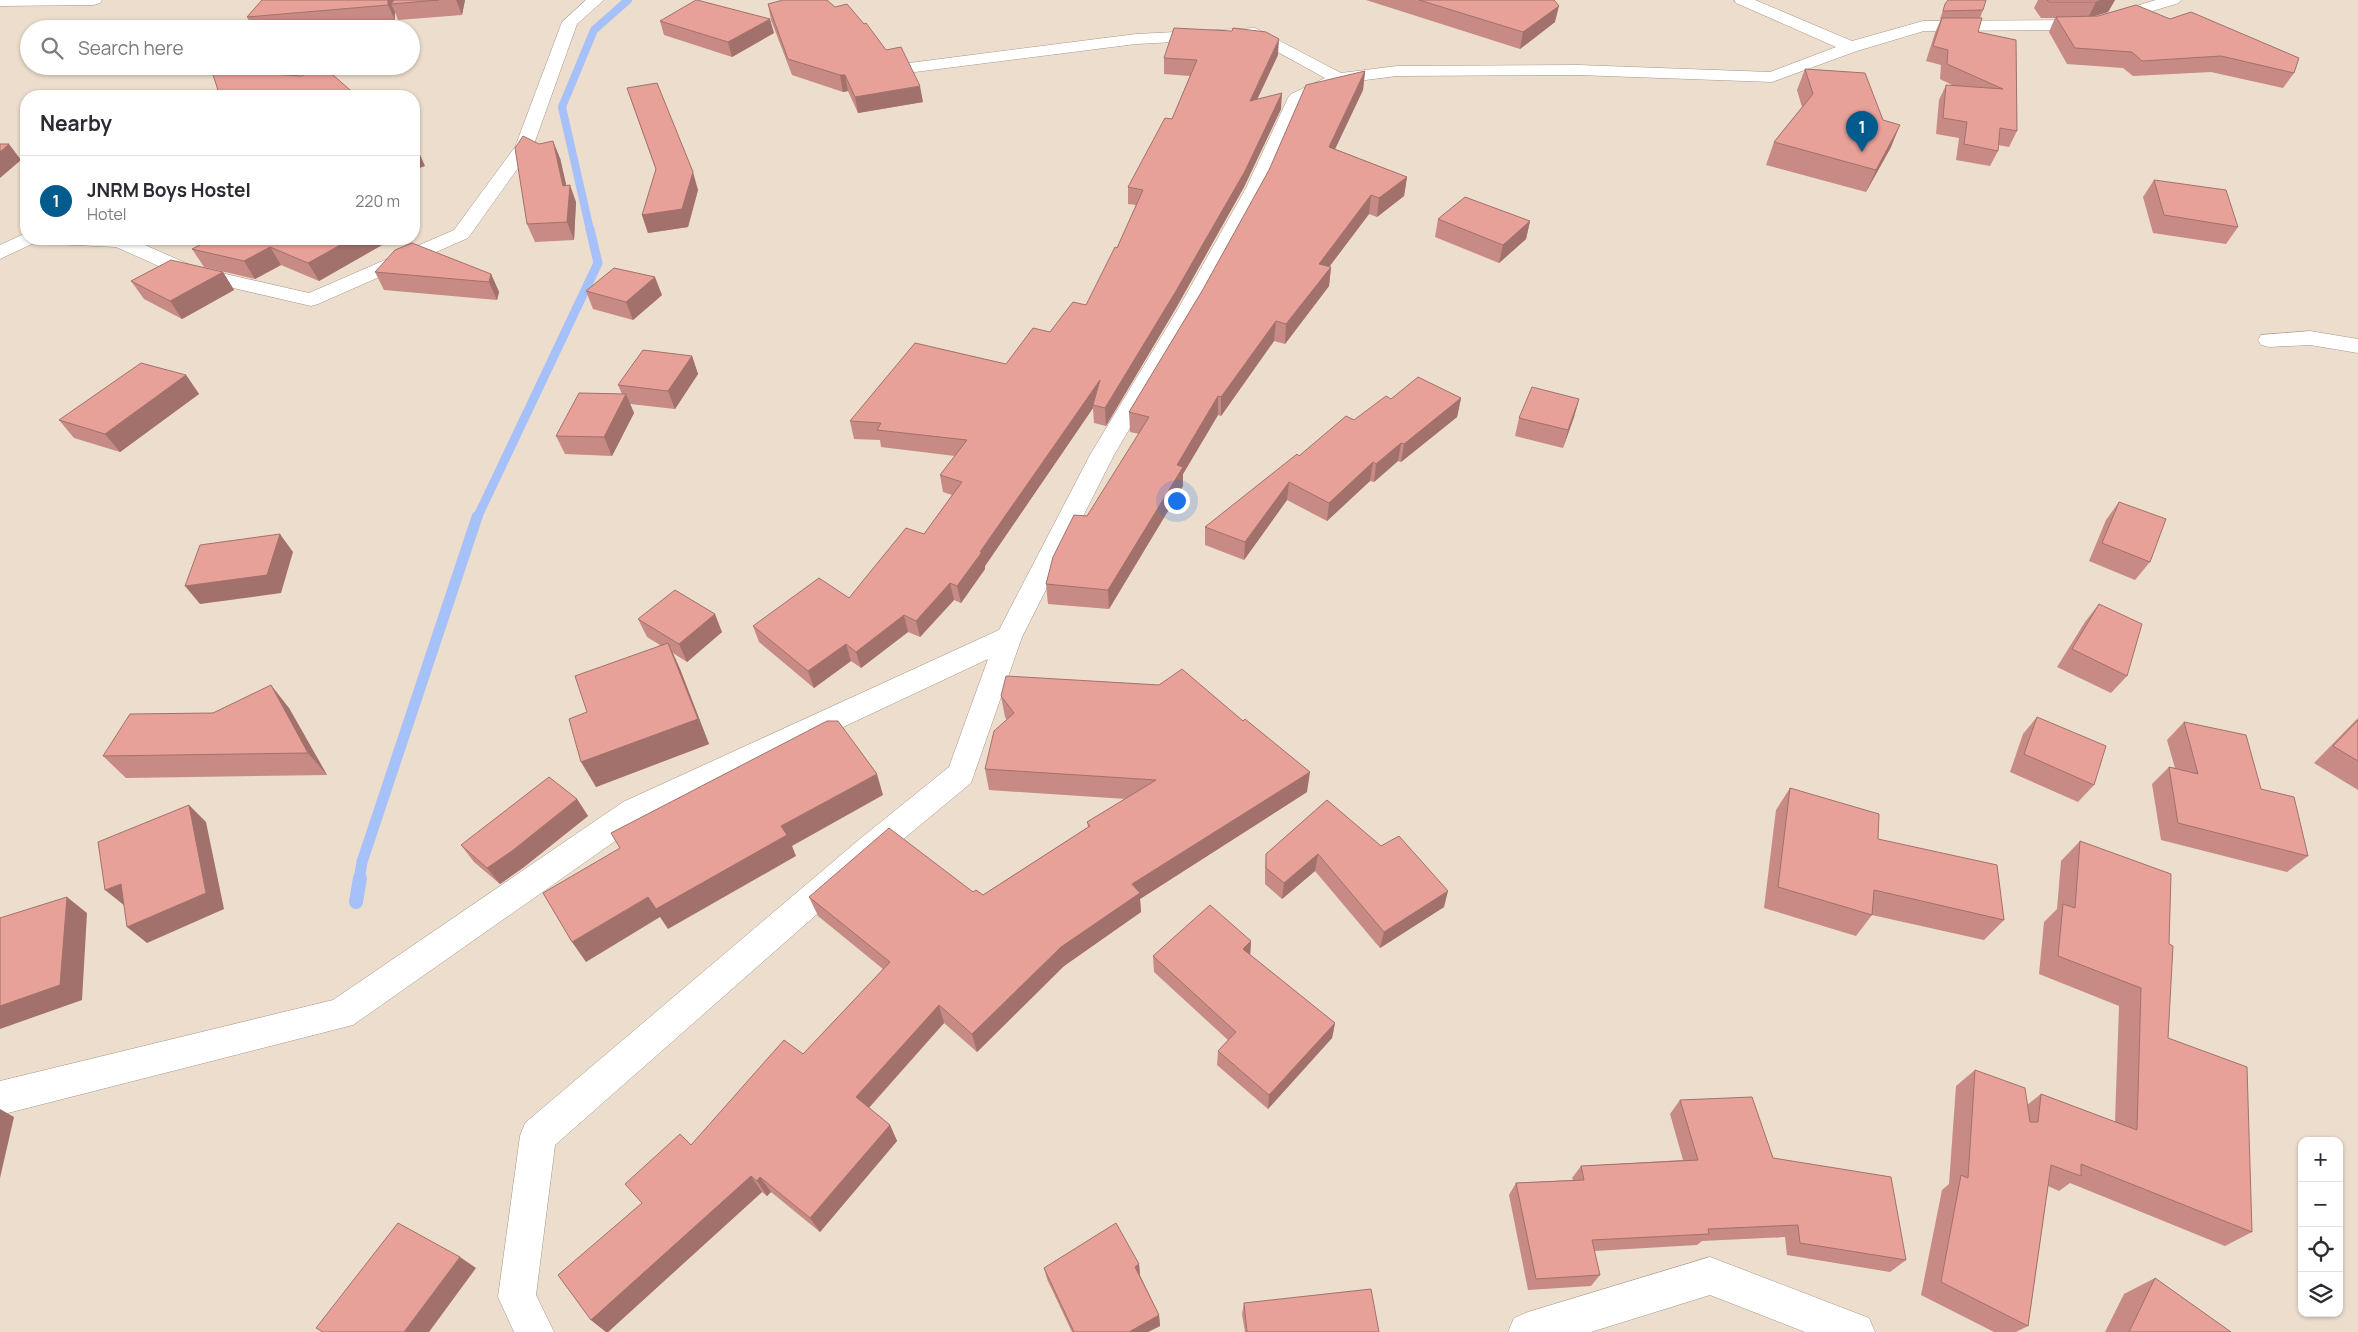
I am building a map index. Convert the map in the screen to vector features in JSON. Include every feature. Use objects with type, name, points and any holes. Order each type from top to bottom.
[{"type":"street","points":[[0,2],[94,0]]},
{"type":"street","points":[[128,245],[188,272],[311,300],[461,234],[524,147],[570,22],[596,0]]},
{"type":"street","points":[[1742,0],[1851,48]]},
{"type":"street","points":[[534,1332],[517,1297],[538,1136],[872,847],[961,774],[1009,637],[1102,454],[1189,309],[1256,188],[1297,98],[1338,78],[1397,71],[1578,70],[1772,77],[1851,48],[1923,26],[2089,25],[2173,0]]},
{"type":"street","points":[[915,67],[1136,39],[1256,33],[1338,78]]},
{"type":"street","points":[[0,253],[20,243]]},
{"type":"street","points":[[2269,340],[2310,338],[2358,346]]},
{"type":"street","points":[[0,1098],[341,1014],[634,811],[1009,637]]},
{"type":"street","points":[[1528,1332],[1710,1276],[1854,1332]]},
{"type":"building","points":[[262,0],[388,0],[388,5],[247,17]]},
{"type":"building","points":[[394,0],[439,0],[391,4]]},
{"type":"building","points":[[696,0],[770,19],[728,42],[660,21]]},
{"type":"building","points":[[783,0],[827,0],[835,7],[847,4],[864,24],[866,23],[886,50],[901,47],[920,86],[855,97],[845,75],[788,59],[768,4]]},
{"type":"building","points":[[1419,0],[1554,0],[1559,6],[1523,32]]},
{"type":"building","points":[[1948,0],[1986,0],[1983,10],[1943,11]]},
{"type":"building","points":[[2047,0],[2102,0],[2096,2],[2049,2]]},
{"type":"building","points":[[2136,5],[2170,19],[2191,12],[2299,58],[2294,73],[2221,56],[2142,61],[2132,52],[2075,48],[2056,17],[2098,16]]},
{"type":"building","points":[[1942,18],[1982,18],[1978,32],[2016,40],[2017,131],[2000,128],[1998,151],[1964,144],[1967,122],[1943,118],[1946,85],[2003,89],[1947,64],[1948,50],[1933,46]]},
{"type":"building","points":[[1174,28],[1232,31],[1233,28],[1266,32],[1279,39],[1250,101],[1282,93],[1245,171],[1176,291],[1105,408],[1093,405],[1100,380],[957,586],[950,583],[916,621],[904,615],[856,652],[846,644],[808,671],[753,626],[819,578],[849,598],[906,528],[924,534],[962,482],[940,475],[967,440],[877,430],[881,423],[850,421],[915,343],[1006,364],[1033,328],[1050,332],[1073,302],[1086,305],[1115,247],[1117,248],[1143,190],[1128,187],[1165,118],[1172,119],[1197,60],[1164,58]]},
{"type":"building","points":[[1805,69],[1865,73],[1883,120],[1900,125],[1876,170],[1774,142],[1813,94]]},
{"type":"building","points":[[1365,71],[1329,147],[1407,177],[1379,198],[1371,195],[1319,264],[1331,267],[1286,324],[1276,321],[1221,397],[1218,396],[1177,465],[1183,467],[1108,590],[1046,584],[1053,557],[1074,515],[1087,516],[1149,417],[1129,412],[1202,291],[1269,170],[1306,85]]},
{"type":"building","points":[[213,75],[333,75],[350,90],[218,90]]},
{"type":"building","points":[[657,83],[693,172],[682,209],[642,215],[656,169],[627,88]]},
{"type":"building","points":[[523,136],[539,144],[553,141],[563,186],[570,185],[567,222],[527,224],[515,148]]},
{"type":"building","points":[[0,144],[9,144],[0,152]]},
{"type":"building","points":[[2154,180],[2226,190],[2238,227],[2164,215]]},
{"type":"building","points":[[1465,197],[1530,221],[1503,245],[1438,219]]},
{"type":"building","points":[[200,245],[340,245],[308,263],[270,247],[244,261],[192,249]]},
{"type":"building","points":[[407,245],[417,245],[491,274],[489,282],[375,272],[395,250]]},
{"type":"building","points":[[171,260],[223,272],[170,301],[131,281]]},
{"type":"building","points":[[614,268],[655,277],[626,302],[586,291]]},
{"type":"building","points":[[643,350],[692,356],[668,391],[618,385]]},
{"type":"building","points":[[141,363],[186,375],[105,434],[59,420]]},
{"type":"building","points":[[1418,377],[1461,398],[1404,444],[1401,443],[1376,464],[1373,462],[1329,503],[1289,482],[1245,542],[1205,527],[1297,454],[1299,456],[1346,416],[1354,420],[1386,396],[1391,399]]},
{"type":"building","points":[[1532,387],[1579,399],[1568,430],[1519,418]]},
{"type":"building","points":[[579,393],[626,394],[604,437],[556,436]]},
{"type":"building","points":[[2119,502],[2166,519],[2150,562],[2102,543]]},
{"type":"building","points":[[280,534],[267,575],[185,586],[200,545]]},
{"type":"building","points":[[675,590],[715,614],[679,644],[638,619]]},
{"type":"building","points":[[2099,604],[2142,624],[2127,676],[2072,649]]},
{"type":"building","points":[[668,643],[698,719],[581,762],[569,719],[587,712],[575,676]]},
{"type":"building","points":[[1182,669],[1243,721],[1245,719],[1310,772],[1132,884],[1140,893],[1061,947],[972,1034],[939,1005],[856,1097],[890,1125],[810,1218],[760,1177],[757,1181],[751,1176],[591,1320],[558,1275],[642,1203],[625,1184],[680,1134],[691,1145],[784,1040],[803,1054],[890,962],[809,897],[889,828],[973,892],[976,890],[983,895],[1090,826],[1087,822],[1156,780],[985,769],[994,731],[1014,713],[1001,696],[1006,676],[1159,685]]},
{"type":"building","points":[[271,685],[308,753],[103,756],[130,714],[213,713]]},
{"type":"building","points":[[2037,717],[2106,746],[2094,785],[2024,754]]},
{"type":"building","points":[[2358,720],[2358,761],[2333,746]]},
{"type":"building","points":[[827,721],[838,721],[877,774],[781,826],[787,835],[656,909],[648,897],[572,942],[543,893],[620,848],[611,833]]},
{"type":"building","points":[[2184,722],[2246,735],[2261,789],[2294,797],[2308,856],[2178,823],[2169,767],[2198,774]]},
{"type":"building","points":[[549,777],[577,799],[512,851],[487,868],[461,845]]},
{"type":"building","points":[[1790,788],[1879,814],[1878,839],[1997,865],[2004,920],[1874,890],[1872,915],[1778,887]]},
{"type":"building","points":[[1327,800],[1381,846],[1399,836],[1448,891],[1384,932],[1318,854],[1284,883],[1266,868],[1266,854]]},
{"type":"building","points":[[189,805],[206,893],[127,927],[121,884],[105,890],[98,842]]},
{"type":"building","points":[[2080,841],[2171,874],[2169,944],[2173,946],[2168,1038],[2247,1067],[2252,1232],[2081,1164],[2081,1176],[2051,1165],[2028,1326],[1941,1282],[1961,1175],[1968,1178],[1975,1070],[2025,1088],[2030,1122],[2038,1122],[2041,1094],[2137,1130],[2141,988],[2058,956],[2063,904],[2075,908]]},
{"type":"building","points":[[67,897],[60,985],[0,1006],[0,918]]},
{"type":"building","points":[[1210,905],[1251,941],[1243,949],[1335,1023],[1269,1095],[1218,1051],[1236,1032],[1153,956]]},
{"type":"building","points":[[1752,1097],[1773,1158],[1891,1177],[1906,1260],[1800,1243],[1798,1225],[1708,1229],[1709,1234],[1592,1240],[1600,1275],[1536,1279],[1516,1183],[1584,1180],[1581,1166],[1698,1160],[1680,1100]]},
{"type":"building","points":[[398,1223],[460,1257],[404,1332],[323,1332],[316,1328]]},
{"type":"building","points":[[1116,1223],[1139,1264],[1135,1267],[1159,1315],[1129,1332],[1074,1332],[1044,1268]]},
{"type":"building","points":[[2155,1278],[2231,1332],[2129,1332]]},
{"type":"building","points":[[1371,1289],[1379,1332],[1247,1332],[1244,1303]]},
{"type":"waterway","points":[[590,230],[562,107],[594,30],[628,0]]},
{"type":"waterway","points":[[477,518],[598,263],[590,229]]},
{"type":"waterway","points":[[359,880],[362,862],[477,517]]},
{"type":"waterway","points":[[356,902],[360,878]]},
{"type":"place","name":"JNRM Boys Hostel","points":[[1862,152]]}]
